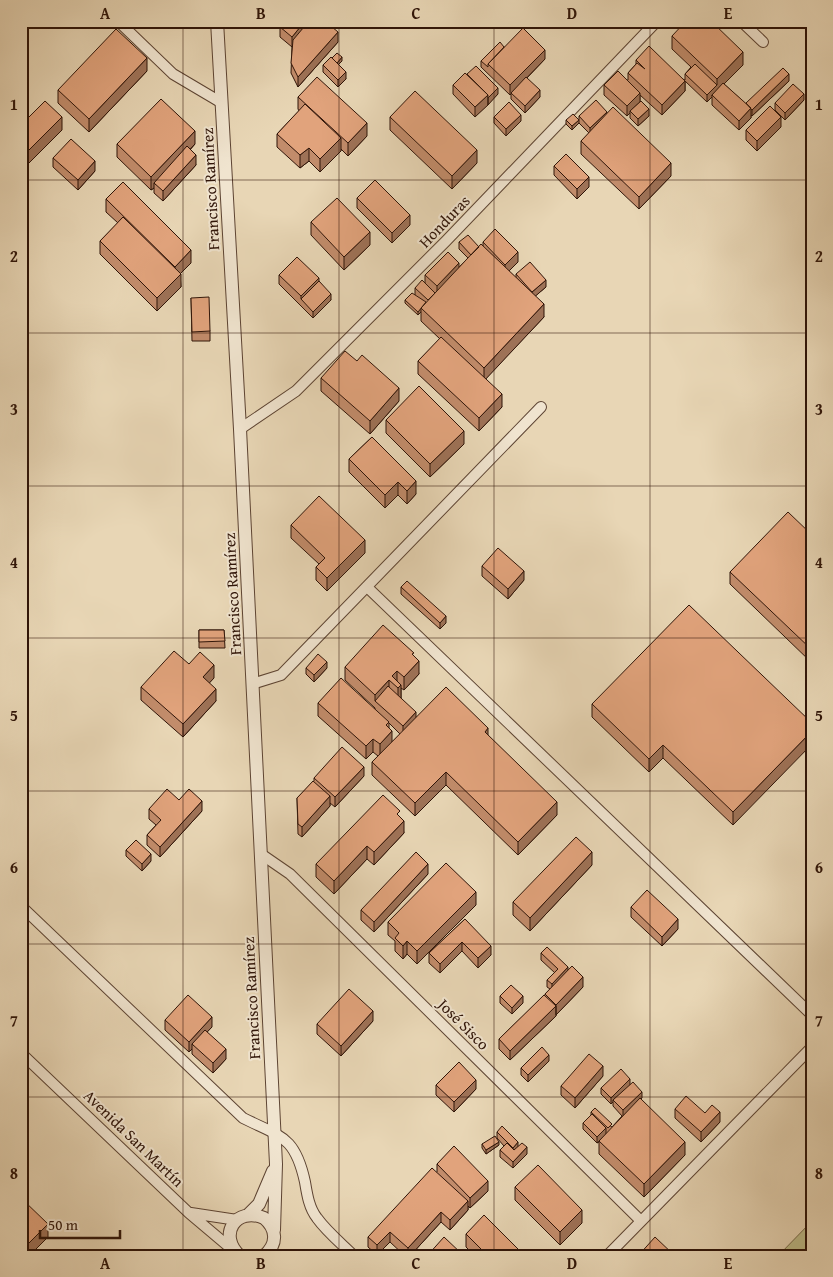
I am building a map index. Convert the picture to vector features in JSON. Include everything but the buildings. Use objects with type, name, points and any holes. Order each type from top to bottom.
[{"type":"street","points":[[118,21],[173,74],[222,103]]},
{"type":"street","name":"Francisco Ramírez","points":[[217,21],[240,429],[276,1164],[274,1235]]},
{"type":"street","name":"Honduras","points":[[240,429],[296,391],[446,241],[657,21]]},
{"type":"street","points":[[741,21],[763,42]]},
{"type":"street","points":[[252,684],[280,675],[367,588],[541,407]]},
{"type":"street","points":[[367,588],[812,1015]]},
{"type":"street","name":"José Sisco","points":[[261,854],[290,874],[642,1221]]},
{"type":"street","points":[[21,906],[243,1118],[274,1134],[294,1148],[301,1162],[308,1199],[316,1217],[354,1256]]},
{"type":"street","points":[[607,1256],[812,1047]]},
{"type":"street","name":"Avenida San Martín","points":[[21,1053],[189,1213],[237,1253]]},
{"type":"street","name":"Francisco Ramírez","points":[[243,1217],[259,1204],[276,1164]]},
{"type":"street","points":[[189,1213],[218,1218],[264,1218],[274,1235],[280,1256]]},
{"type":"street","points":[[237,1253],[229,1234],[243,1217]]},
{"type":"street","points":[[264,1256],[272,1249],[274,1235]]},
{"type":"shaded area","points":[[812,1221],[812,1256],[778,1256]]}]
